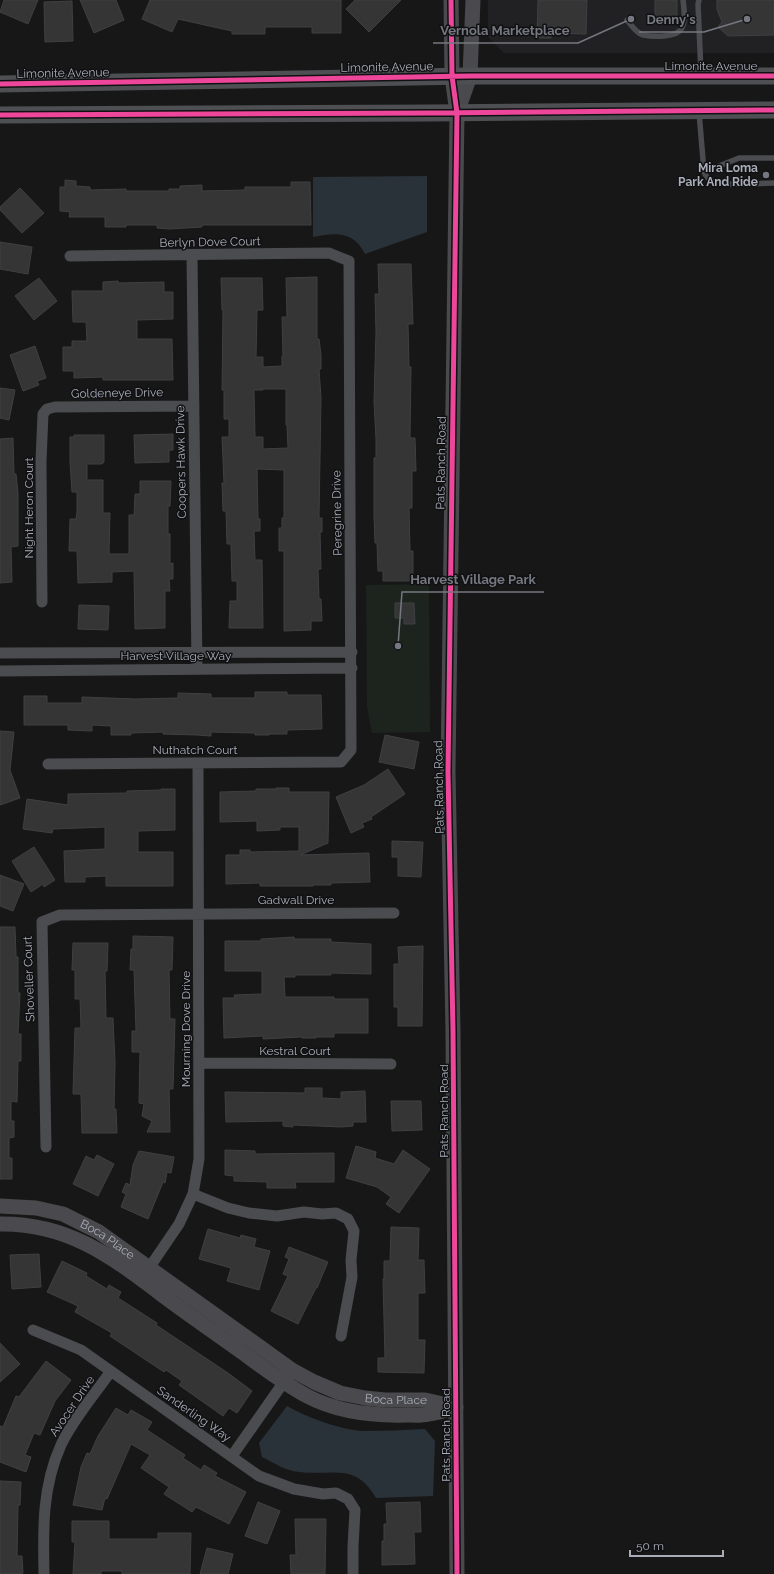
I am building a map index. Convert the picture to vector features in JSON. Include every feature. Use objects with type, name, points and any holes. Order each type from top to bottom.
[{"type":"main road","name":"Limonite Avenue","points":[[0,84],[452,76],[774,76]]},
{"type":"main road","points":[[0,115],[774,110]]},
{"type":"street","name":"Pats Ranch Road","points":[[451,0],[452,76],[457,113],[448,770],[453,1031],[457,1574]]},
{"type":"street","name":"Pats Ranch Road","points":[[457,113],[470,76],[473,0]]},
{"type":"street","name":"Berlyn Dove Court","points":[[70,256],[329,253],[348,261]]},
{"type":"street","name":"Coopers Hawk Drive","points":[[192,255],[197,669]]},
{"type":"street","name":"Peregrine Drive","points":[[341,762],[351,750],[352,652],[348,261]]},
{"type":"street","name":"Goldeneye Drive","points":[[43,414],[47,409],[56,407],[194,406]]},
{"type":"street","name":"Night Heron Court","points":[[42,602],[41,461],[43,414]]},
{"type":"street","name":"Harvest Village Way","points":[[0,653],[352,652]]},
{"type":"street","name":"Harvest Village Way","points":[[0,670],[352,668]]},
{"type":"street","name":"Nuthatch Court","points":[[48,764],[341,762]]},
{"type":"street","name":"Mourning Dove Drive","points":[[145,1274],[179,1224],[193,1194],[199,1159],[198,763]]},
{"type":"street","name":"Gadwall Drive","points":[[199,914],[394,913]]},
{"type":"street","name":"Shoveller Court","points":[[46,1146],[42,922],[60,915],[199,914]]},
{"type":"street","name":"Kestral Court","points":[[199,1063],[391,1064]]},
{"type":"street","points":[[193,1194],[228,1208],[249,1213],[277,1216],[304,1212],[322,1214],[336,1213],[348,1218],[354,1231],[351,1260],[352,1277],[341,1336]]},
{"type":"street","name":"Boca Place","points":[[0,1206],[36,1208],[63,1214],[99,1232],[145,1274],[288,1376],[314,1382],[340,1393],[365,1398],[385,1400],[426,1400],[456,1407]]},
{"type":"street","name":"Boca Place","points":[[0,1224],[19,1224],[44,1227],[69,1235],[145,1274]]},
{"type":"street","name":"Sanderling Way","points":[[33,1330],[82,1350],[259,1476],[280,1484],[311,1492],[336,1493],[348,1499],[355,1510],[353,1574]]},
{"type":"street","name":"Avocer Drive","points":[[44,1574],[44,1505],[50,1474],[61,1444],[74,1422],[111,1371]]},
{"type":"street","points":[[232,1456],[288,1376]]},
{"type":"lane","points":[[627,20],[635,30],[643,35],[673,36],[681,30],[684,23],[684,0]]},
{"type":"lane","points":[[699,0],[701,76]]},
{"type":"lane","points":[[699,111],[704,172],[707,178],[714,182],[726,184],[774,183]]},
{"type":"lane","points":[[704,172],[739,158],[774,158]]},
{"type":"shaded area","points":[[488,0],[774,0],[774,53],[504,53],[488,37]]},
{"type":"shaded area","points":[[427,176],[427,232],[365,254],[355,241],[343,235],[336,234],[313,237],[313,177]]},
{"type":"shaded area","points":[[429,584],[430,732],[372,733],[367,707],[366,585]]},
{"type":"shaded area","points":[[287,1406],[324,1422],[354,1430],[371,1431],[425,1429],[435,1441],[433,1496],[376,1498],[360,1479],[352,1475],[333,1472],[311,1473],[289,1470],[262,1457],[259,1443]]},
{"type":"building","points":[[4,0],[38,0],[28,24],[0,12]]},
{"type":"building","points":[[80,0],[116,0],[124,20],[94,33]]},
{"type":"building","points":[[150,0],[341,0],[341,33],[312,33],[312,27],[265,27],[265,34],[232,34],[232,31],[178,19],[172,32],[142,19]]},
{"type":"building","points":[[355,0],[401,0],[369,32],[346,9]]},
{"type":"building","points":[[538,0],[587,0],[586,34],[551,33],[551,38],[537,38]]},
{"type":"building","points":[[655,0],[677,0],[677,18],[655,18]]},
{"type":"building","points":[[717,0],[774,0],[774,35],[728,36],[718,27],[722,22],[717,9]]},
{"type":"building","points":[[72,1],[73,41],[45,42],[44,2]]},
{"type":"building","points":[[65,180],[76,181],[76,186],[90,187],[90,190],[126,189],[126,191],[169,191],[169,189],[180,189],[180,186],[202,185],[202,191],[245,190],[245,187],[291,187],[291,182],[310,182],[311,225],[202,225],[202,227],[169,229],[157,228],[157,225],[105,227],[105,217],[69,217],[70,212],[60,211],[60,187],[65,187]]},
{"type":"building","points":[[20,188],[44,213],[22,233],[0,210],[0,207]]},
{"type":"building","points":[[0,242],[32,247],[28,274],[0,269]]},
{"type":"building","points":[[378,264],[411,264],[413,324],[408,324],[409,367],[411,367],[410,438],[415,438],[416,471],[412,471],[412,508],[409,508],[410,551],[413,551],[413,581],[383,581],[383,571],[378,571],[374,515],[374,458],[376,458],[376,439],[374,402],[376,332],[375,294],[379,294]]},
{"type":"building","points":[[317,277],[317,339],[319,339],[321,355],[321,369],[319,369],[321,398],[319,518],[322,518],[322,532],[320,532],[321,569],[318,569],[319,599],[321,599],[322,621],[311,621],[311,630],[284,631],[284,551],[279,551],[279,528],[282,528],[282,518],[284,518],[284,470],[257,469],[258,519],[260,519],[260,531],[254,531],[255,560],[262,560],[263,628],[229,628],[230,601],[237,601],[237,581],[232,581],[231,544],[227,544],[226,511],[223,511],[222,483],[224,483],[222,437],[229,437],[229,419],[224,419],[224,390],[222,390],[223,310],[221,278],[262,278],[263,310],[257,310],[256,357],[263,357],[263,367],[282,366],[282,317],[287,317],[286,278]],"holes":[[[286,389],[286,425],[288,448],[263,449],[263,437],[255,437],[254,390]]]},
{"type":"building","points":[[39,278],[57,301],[34,320],[15,296]]},
{"type":"building","points":[[118,281],[118,283],[164,282],[164,292],[173,292],[173,319],[137,320],[137,339],[172,339],[173,380],[103,380],[103,377],[74,378],[74,371],[63,371],[63,347],[72,347],[72,341],[87,341],[86,322],[73,322],[72,291],[103,291],[103,282]]},
{"type":"building","points":[[35,346],[46,378],[37,381],[39,385],[23,391],[10,355]]},
{"type":"building","points":[[0,388],[15,390],[9,420],[0,418]]},
{"type":"building","points":[[173,434],[173,450],[169,450],[169,462],[135,463],[134,435]]},
{"type":"building","points":[[74,435],[104,435],[104,462],[102,464],[87,464],[87,480],[103,480],[103,513],[110,513],[109,554],[129,554],[129,515],[134,515],[135,494],[140,494],[140,481],[171,481],[170,506],[168,506],[168,534],[170,534],[170,564],[173,563],[173,579],[169,579],[170,591],[165,591],[165,628],[135,629],[134,571],[112,572],[112,582],[78,583],[77,551],[69,551],[70,519],[76,519],[77,512],[77,492],[72,492],[70,462],[70,437],[74,437]]},
{"type":"building","points":[[13,438],[14,474],[16,474],[18,493],[18,546],[11,547],[12,582],[0,583],[0,439]]},
{"type":"building","points":[[395,603],[414,603],[415,624],[404,624],[404,618],[395,618]]},
{"type":"building","points":[[79,605],[109,606],[108,630],[78,629]]},
{"type":"building","points":[[255,692],[287,692],[287,695],[321,695],[322,729],[287,730],[287,734],[269,735],[255,735],[255,733],[211,732],[211,736],[163,734],[163,732],[111,735],[111,726],[92,725],[92,731],[68,730],[68,725],[24,725],[24,696],[47,696],[47,703],[82,703],[82,697],[135,699],[178,698],[178,693],[211,694],[211,698],[255,698]]},
{"type":"building","points":[[0,731],[14,732],[10,770],[20,798],[0,805]]},
{"type":"building","points":[[385,735],[419,742],[414,769],[379,762]]},
{"type":"building","points":[[388,769],[405,794],[371,817],[372,819],[362,823],[364,827],[351,833],[336,797],[364,785]]},
{"type":"building","points":[[289,788],[289,792],[329,792],[328,843],[300,855],[369,853],[370,882],[331,883],[331,885],[313,886],[260,886],[260,883],[226,884],[226,855],[240,855],[240,850],[250,850],[250,852],[299,851],[299,827],[280,827],[280,830],[257,831],[257,821],[220,822],[220,792],[256,791],[256,789]]},
{"type":"building","points":[[175,789],[175,830],[138,831],[138,852],[173,852],[173,886],[106,886],[106,876],[85,877],[85,882],[65,882],[64,851],[105,849],[105,827],[53,829],[52,833],[23,829],[27,799],[68,805],[68,794],[127,793],[127,791]]},
{"type":"building","points":[[392,841],[423,842],[421,877],[398,876],[398,857],[392,857]]},
{"type":"building","points":[[34,847],[55,880],[44,887],[43,884],[31,892],[12,861]]},
{"type":"building","points":[[0,875],[24,884],[13,911],[0,906]]},
{"type":"building","points":[[0,927],[15,927],[16,957],[18,957],[18,993],[20,993],[18,1034],[21,1034],[21,1061],[18,1061],[17,1102],[11,1101],[11,1121],[14,1121],[14,1137],[9,1138],[9,1158],[12,1158],[12,1179],[0,1179]]},
{"type":"building","points":[[133,936],[173,937],[172,970],[169,970],[170,1019],[175,1019],[173,1089],[169,1089],[170,1132],[147,1132],[152,1121],[142,1116],[144,1104],[139,1103],[140,1052],[132,1052],[132,1031],[136,1031],[134,970],[130,970]]},
{"type":"building","points":[[294,937],[294,939],[331,939],[331,942],[371,944],[371,974],[331,973],[331,975],[295,975],[295,977],[284,977],[285,997],[368,999],[368,1033],[334,1033],[334,1037],[316,1038],[302,1037],[263,1039],[263,1036],[224,1038],[223,998],[235,998],[234,995],[262,994],[262,971],[225,971],[225,941],[261,941],[261,939]]},
{"type":"building","points":[[73,943],[108,943],[107,971],[105,971],[106,1018],[113,1018],[115,1063],[114,1109],[116,1109],[117,1133],[82,1133],[81,1094],[73,1094],[75,1028],[81,1028],[80,999],[75,999],[75,970],[72,970]]},
{"type":"building","points":[[423,946],[422,1026],[398,1026],[398,1007],[394,1007],[394,964],[399,964],[398,947]]},
{"type":"building","points":[[305,1088],[322,1088],[322,1098],[341,1099],[341,1092],[365,1091],[366,1122],[353,1122],[353,1126],[342,1127],[293,1125],[293,1127],[283,1126],[283,1121],[226,1122],[225,1092],[305,1093]]},
{"type":"building","points":[[391,1101],[421,1101],[422,1130],[392,1131]]},
{"type":"building","points":[[356,1146],[376,1152],[375,1158],[394,1164],[403,1150],[430,1169],[399,1213],[386,1204],[391,1197],[377,1187],[346,1178]]},
{"type":"building","points":[[225,1150],[255,1151],[255,1154],[334,1153],[334,1182],[295,1182],[296,1188],[267,1188],[267,1182],[234,1181],[234,1176],[225,1175]]},
{"type":"building","points":[[139,1151],[174,1157],[171,1173],[167,1172],[165,1183],[163,1182],[148,1219],[121,1207],[126,1194],[122,1192],[126,1183],[130,1185],[133,1165]]},
{"type":"building","points":[[97,1155],[114,1164],[98,1196],[73,1184],[86,1156],[94,1160]]},
{"type":"building","points":[[391,1227],[419,1228],[418,1260],[424,1260],[425,1293],[418,1293],[418,1340],[425,1340],[424,1373],[378,1372],[378,1358],[385,1358],[383,1279],[384,1261],[390,1261]]},
{"type":"building","points":[[208,1229],[240,1238],[241,1235],[256,1239],[254,1247],[270,1251],[259,1290],[227,1281],[231,1268],[199,1259]]},
{"type":"building","points":[[289,1247],[328,1262],[317,1288],[298,1324],[271,1311],[288,1276],[283,1274],[289,1259],[285,1257]]},
{"type":"building","points":[[39,1254],[41,1287],[12,1289],[10,1255]]},
{"type":"building","points":[[62,1261],[87,1273],[86,1276],[107,1289],[109,1285],[121,1292],[118,1298],[157,1323],[156,1325],[228,1373],[252,1391],[237,1413],[229,1408],[223,1416],[179,1385],[182,1381],[166,1370],[164,1372],[110,1336],[112,1333],[75,1312],[78,1306],[47,1292]]},
{"type":"building","points":[[0,1343],[20,1364],[0,1382]]},
{"type":"building","points":[[46,1361],[71,1380],[55,1401],[40,1435],[34,1433],[25,1455],[31,1457],[26,1472],[0,1462],[0,1426],[3,1427],[16,1396],[19,1397]]},
{"type":"building","points":[[116,1408],[128,1415],[131,1410],[152,1422],[147,1430],[185,1455],[183,1458],[201,1470],[204,1465],[217,1473],[215,1476],[246,1492],[229,1524],[196,1507],[192,1512],[164,1494],[169,1487],[141,1468],[150,1455],[131,1444],[107,1499],[105,1498],[102,1510],[73,1505],[81,1467],[87,1453],[90,1454],[98,1436]]},
{"type":"building","points":[[0,1481],[21,1482],[20,1505],[18,1505],[17,1556],[22,1556],[23,1573],[19,1574],[0,1574]]},
{"type":"building","points":[[258,1502],[280,1511],[267,1544],[245,1536]]},
{"type":"building","points":[[420,1502],[421,1532],[414,1532],[415,1564],[382,1565],[384,1524],[387,1524],[386,1503]]},
{"type":"building","points":[[295,1519],[326,1519],[325,1574],[291,1574],[290,1555],[296,1555]]},
{"type":"building","points":[[72,1521],[109,1521],[109,1539],[158,1539],[158,1533],[191,1533],[190,1574],[122,1574],[122,1571],[101,1571],[101,1574],[73,1574],[75,1542],[72,1542]]},
{"type":"building","points":[[207,1548],[233,1554],[228,1574],[200,1574]]},
{"type":"cycle path","points":[[451,0],[452,76],[457,113],[448,771],[453,1031],[457,1574]]},
{"type":"cycle path","points":[[0,84],[470,76],[774,76]]},
{"type":"cycle path","points":[[0,115],[774,110]]},
{"type":"place","name":"Vernola Marketplace","points":[[631,19]]},
{"type":"place","name":"Denny's","points":[[747,19]]},
{"type":"place","name":"Mira Loma Park And Ride","points":[[766,175]]},
{"type":"place","name":"Harvest Village Park","points":[[398,646]]}]
